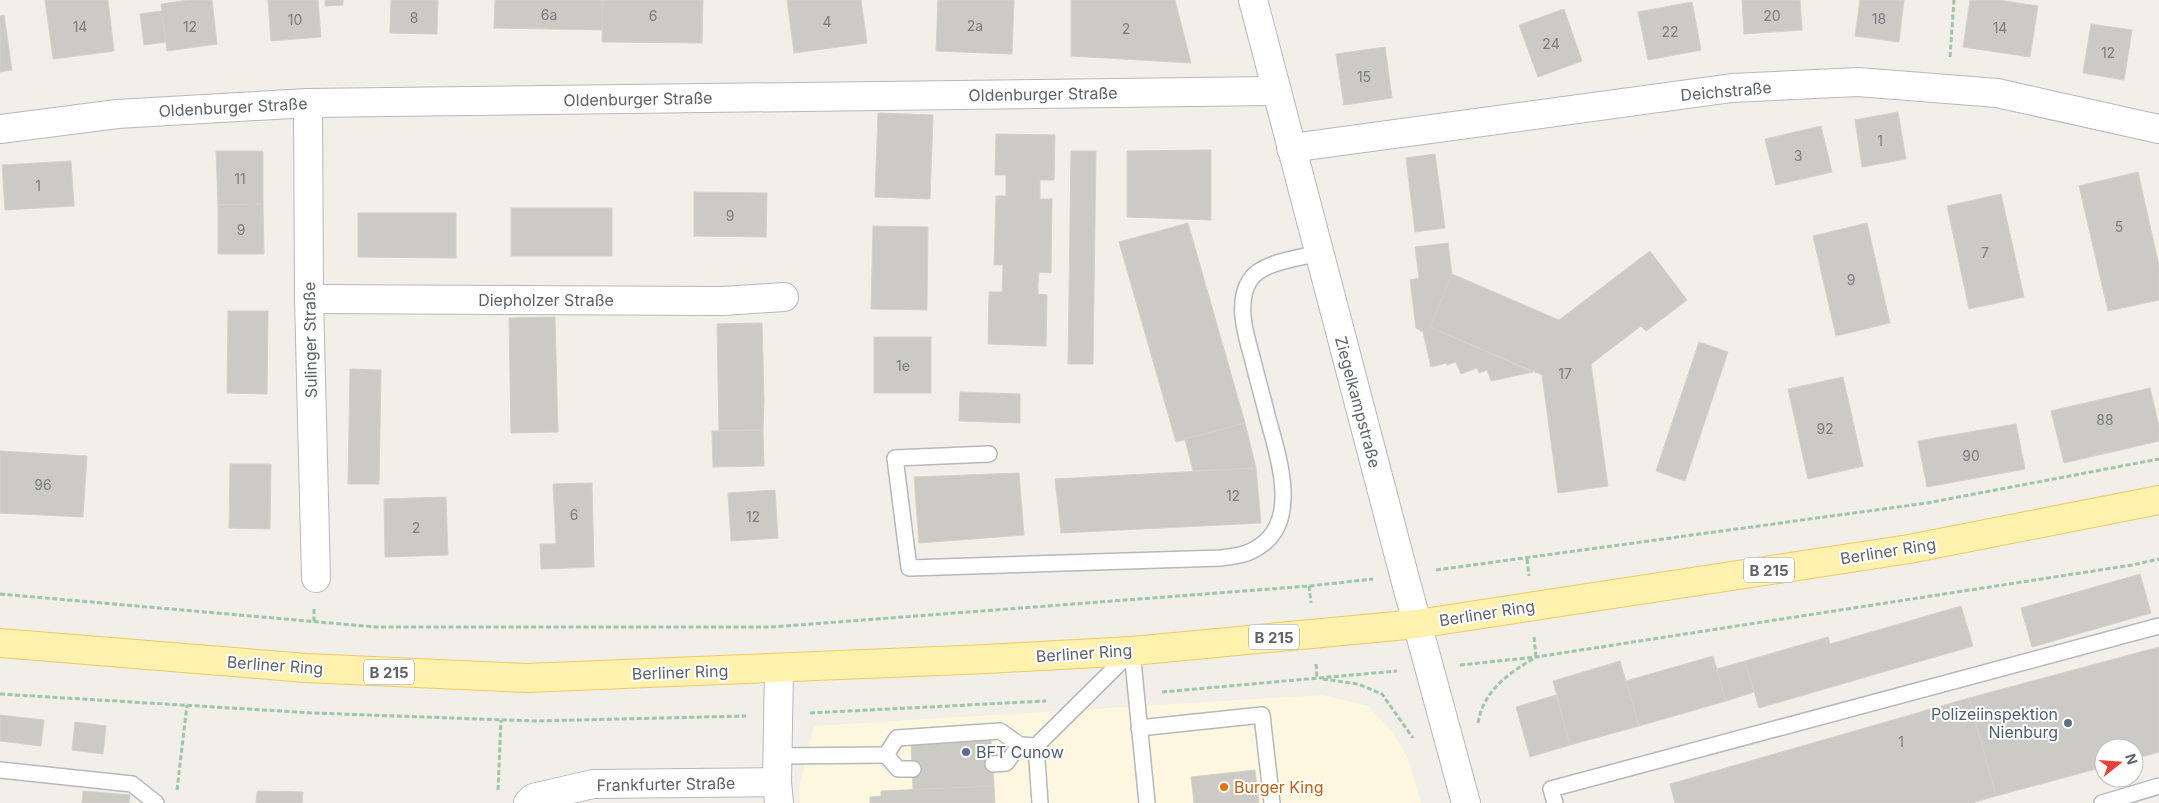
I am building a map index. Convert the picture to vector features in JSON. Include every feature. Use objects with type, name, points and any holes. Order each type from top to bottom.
[{"type":"main road","name":"Berliner Ring","points":[[0,643],[306,668],[526,678],[1132,651],[1417,624],[1909,549],[2159,500]]},
{"type":"street","name":"Ziegelkampstraße","points":[[1253,0],[1466,803]]},
{"type":"street","name":"Deichstraße","points":[[1291,148],[1732,88],[1858,82],[1996,93],[2159,130]]},
{"type":"street","name":"Oldenburger Straße","points":[[0,129],[118,114],[308,103],[1276,91]]},
{"type":"street","name":"Sulinger Straße","points":[[308,103],[309,299],[316,578]]},
{"type":"street","name":"Diepholzer Straße","points":[[309,299],[723,301],[784,297]]},
{"type":"street","points":[[778,780],[780,668]]},
{"type":"street","name":"Frankfurter Straße","points":[[528,803],[532,798],[593,784],[778,780]]},
{"type":"lane","points":[[989,454],[895,458],[909,568],[1221,558],[1243,555],[1261,546],[1272,534],[1279,520],[1284,495],[1281,465],[1246,337],[1242,302],[1250,279],[1263,267],[1319,253]]},
{"type":"lane","points":[[1555,803],[1551,789],[2159,626]]},
{"type":"lane","points":[[1132,651],[1147,803]]},
{"type":"lane","points":[[778,780],[886,755],[897,738],[1000,730],[1020,746],[1036,746],[1132,651]]},
{"type":"lane","points":[[1139,728],[1262,715],[1272,803]]},
{"type":"lane","points":[[993,764],[1006,763],[1020,746]]},
{"type":"lane","points":[[1036,746],[1040,803]]},
{"type":"lane","points":[[886,755],[898,769],[912,769]]},
{"type":"lane","points":[[0,770],[132,784],[156,803]]},
{"type":"lane","points":[[2102,803],[2159,786]]},
{"type":"path","points":[[1947,90],[1954,0]]},
{"type":"path","points":[[1527,559],[1927,503],[2159,459]]},
{"type":"path","points":[[1478,725],[1480,709],[1490,693],[1511,672],[1536,657],[2113,568],[2159,559]]},
{"type":"path","points":[[0,594],[376,627],[772,627],[1309,586]]},
{"type":"path","points":[[1317,679],[1358,684],[1382,694],[1413,736],[1415,746]]},
{"type":"path","points":[[177,794],[186,705]]},
{"type":"path","points":[[498,794],[501,720]]},
{"type":"shaded area","points":[[1323,695],[1368,706],[1393,732],[1409,761],[1421,803],[800,803],[799,789],[814,726]]},
{"type":"building","points":[[45,0],[108,0],[114,51],[53,59]]},
{"type":"building","points":[[188,0],[212,0],[217,44],[167,51],[161,4]]},
{"type":"building","points":[[268,0],[318,0],[321,37],[271,41]]},
{"type":"building","points":[[325,0],[343,0],[343,5],[325,6]]},
{"type":"building","points":[[391,0],[438,0],[437,34],[390,33]]},
{"type":"building","points":[[495,0],[603,0],[603,30],[494,28]]},
{"type":"building","points":[[603,0],[703,0],[702,43],[602,42]]},
{"type":"building","points":[[787,0],[861,0],[867,43],[794,53]]},
{"type":"building","points":[[938,0],[1014,0],[1012,54],[936,51]]},
{"type":"building","points":[[1071,0],[1175,0],[1191,63],[1071,56]]},
{"type":"building","points":[[1742,0],[1800,0],[1802,30],[1744,34]]},
{"type":"building","points":[[1860,0],[1904,0],[1899,42],[1855,36]]},
{"type":"building","points":[[1970,0],[1999,0],[2038,6],[2030,57],[1963,47]]},
{"type":"building","points":[[1692,2],[1701,50],[1648,60],[1638,12]]},
{"type":"building","points":[[1564,9],[1582,61],[1538,77],[1519,25]]},
{"type":"building","points":[[162,11],[166,42],[144,45],[140,14]]},
{"type":"building","points":[[4,15],[12,70],[0,72],[0,16]]},
{"type":"building","points":[[2091,24],[2132,30],[2124,80],[2083,73]]},
{"type":"building","points":[[1385,47],[1392,98],[1344,105],[1336,54]]},
{"type":"building","points":[[1898,112],[1906,159],[1862,167],[1855,120]]},
{"type":"building","points":[[878,113],[933,115],[930,199],[875,197]]},
{"type":"building","points":[[1821,126],[1832,172],[1776,185],[1765,139]]},
{"type":"building","points":[[996,134],[1055,135],[1054,180],[1040,180],[1040,199],[1052,199],[1051,273],[1039,272],[1038,284],[1038,294],[1047,295],[1046,346],[988,344],[989,292],[1002,292],[1003,265],[994,265],[996,196],[1006,196],[1006,175],[995,175]]},
{"type":"building","points":[[1211,150],[1211,220],[1127,217],[1127,151]]},
{"type":"building","points":[[216,151],[263,151],[263,204],[218,205]]},
{"type":"building","points":[[1071,151],[1096,151],[1093,364],[1068,364]]},
{"type":"building","points":[[1435,154],[1445,228],[1415,232],[1406,158]]},
{"type":"building","points":[[71,161],[74,206],[5,210],[2,165]]},
{"type":"building","points":[[2138,172],[2159,266],[2159,300],[2108,311],[2079,186]]},
{"type":"building","points":[[694,192],[767,193],[766,237],[694,236]]},
{"type":"building","points":[[2001,194],[2024,297],[1969,309],[1947,206]]},
{"type":"building","points":[[263,204],[264,254],[218,254],[218,205]]},
{"type":"building","points":[[511,208],[612,208],[612,256],[511,256]]},
{"type":"building","points":[[358,213],[456,213],[456,258],[358,257]]},
{"type":"building","points":[[1188,223],[1245,423],[1176,442],[1119,242]]},
{"type":"building","points":[[1867,223],[1890,323],[1836,336],[1813,236]]},
{"type":"building","points":[[873,226],[928,227],[927,310],[871,309]]},
{"type":"building","points":[[1448,243],[1452,274],[1430,327],[1533,372],[1491,381],[1487,370],[1479,373],[1477,368],[1461,374],[1456,362],[1431,367],[1423,332],[1416,328],[1410,280],[1419,278],[1415,247]]},
{"type":"building","points":[[1650,251],[1687,300],[1646,331],[1641,326],[1591,364],[1608,486],[1558,493],[1542,375],[1430,327],[1452,274],[1559,320]]},
{"type":"building","points":[[228,311],[268,311],[267,394],[227,393]]},
{"type":"building","points":[[555,317],[558,432],[511,433],[509,318]]},
{"type":"building","points":[[762,323],[763,430],[719,431],[717,324]]},
{"type":"building","points":[[874,337],[931,337],[931,393],[874,393]]},
{"type":"building","points":[[1699,342],[1728,352],[1685,481],[1656,471]]},
{"type":"building","points":[[350,369],[381,370],[379,484],[348,484]]},
{"type":"building","points":[[1843,377],[1863,466],[1808,479],[1788,389]]},
{"type":"building","points":[[2150,388],[2159,426],[2159,441],[2064,463],[2051,411]]},
{"type":"building","points":[[960,392],[1020,394],[1020,423],[959,421]]},
{"type":"building","points":[[1245,423],[1256,468],[1193,471],[1185,439]]},
{"type":"building","points":[[2016,424],[2025,469],[1927,487],[1918,441]]},
{"type":"building","points":[[763,430],[764,466],[713,467],[712,431]]},
{"type":"building","points":[[0,451],[87,456],[83,517],[0,513]]},
{"type":"building","points":[[230,464],[271,464],[270,529],[229,528]]},
{"type":"building","points":[[1256,468],[1261,523],[1061,533],[1055,479]]},
{"type":"building","points":[[1019,473],[1024,535],[919,543],[914,477]]},
{"type":"building","points":[[592,483],[594,567],[541,569],[540,544],[556,544],[553,484]]},
{"type":"building","points":[[775,490],[778,538],[731,541],[728,493]]},
{"type":"building","points":[[446,497],[448,555],[385,557],[384,499]]},
{"type":"building","points":[[2140,574],[2151,613],[2032,647],[2021,608]]},
{"type":"building","points":[[1961,606],[1973,646],[1759,708],[1745,661],[1828,637],[1830,644]]},
{"type":"building","name":"Polizeiinspektion Nienburg","points":[[2159,647],[2159,752],[2144,756],[2144,738],[2094,738],[2094,770],[1996,796],[1969,698]]},
{"type":"building","points":[[1713,656],[1726,701],[1639,726],[1626,681]]},
{"type":"building","points":[[1620,661],[1639,726],[1570,745],[1553,681]]},
{"type":"building","points":[[1745,661],[1754,692],[1726,701],[1717,669]]},
{"type":"building","points":[[1556,695],[1570,745],[1530,757],[1516,707]]},
{"type":"building","points":[[1969,698],[1996,796],[1972,803],[1675,803],[1670,784]]},
{"type":"building","points":[[0,715],[44,720],[41,746],[0,741]]},
{"type":"building","points":[[75,722],[106,726],[103,754],[72,750]]},
{"type":"building","points":[[991,738],[994,786],[913,790],[911,742]]},
{"type":"building","name":"Burger King","points":[[1255,770],[1259,803],[1194,803],[1191,777]]},
{"type":"building","points":[[994,786],[995,803],[870,803],[870,797],[881,796],[881,791]]},
{"type":"building","points":[[83,791],[130,795],[129,803],[82,803]]},
{"type":"building","points":[[257,791],[303,792],[302,803],[256,803]]},
{"type":"place","name":"Polizeiinspektion Nienburg","points":[[2068,723]]},
{"type":"place","name":"BFT Cunow","points":[[966,752]]},
{"type":"place","name":"Burger King","points":[[1224,787]]}]
